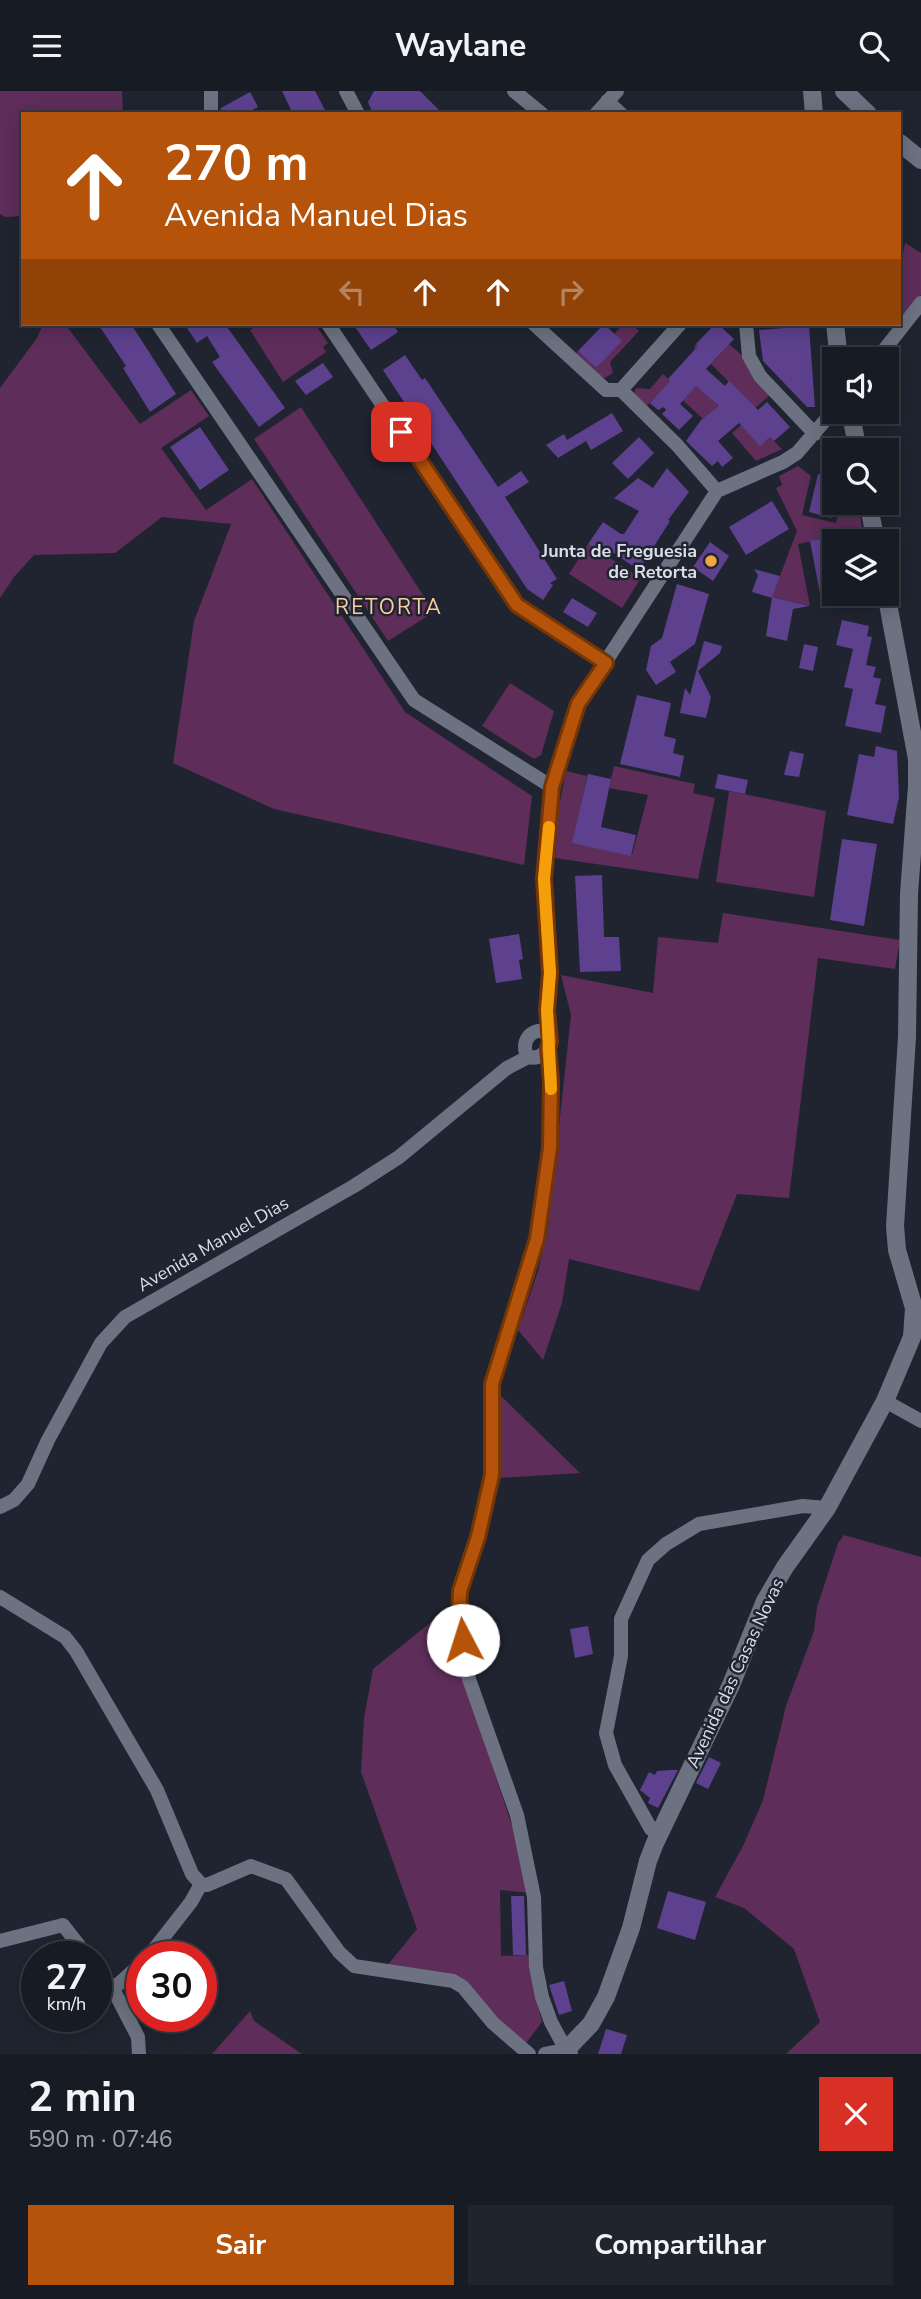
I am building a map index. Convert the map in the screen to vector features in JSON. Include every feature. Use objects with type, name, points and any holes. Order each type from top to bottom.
[{"type":"street","points":[[211,91],[211,112]]},
{"type":"street","points":[[346,91],[357,112]]},
{"type":"street","points":[[514,91],[540,112]]},
{"type":"street","points":[[812,91],[814,112]]},
{"type":"street","points":[[844,91],[866,112]]},
{"type":"street","points":[[598,112],[612,96],[620,112]]},
{"type":"street","points":[[901,144],[921,160]]},
{"type":"street","points":[[886,347],[921,303]]},
{"type":"street","points":[[159,326],[414,700],[552,787]]},
{"type":"street","points":[[329,326],[517,605],[606,663]]},
{"type":"street","points":[[536,326],[606,390],[621,390],[677,445],[717,491],[783,462],[797,453],[823,424]]},
{"type":"street","points":[[621,390],[678,326]]},
{"type":"street","points":[[746,326],[749,356],[760,376],[815,434]]},
{"type":"street","points":[[835,326],[838,347]]},
{"type":"street","name":"Avenida Manuel Dias","points":[[507,1068],[543,1055],[548,1042],[550,973],[544,879],[552,787],[578,704],[717,491]]},
{"type":"street","name":"Avenida das Casas Novas","points":[[568,2052],[602,2005],[631,1928],[648,1861],[731,1685],[765,1601],[785,1567],[827,1508],[885,1401],[912,1337],[916,1298],[897,1250],[895,1226],[919,786],[914,735],[889,606]]},
{"type":"street","name":"Avenida Manuel Dias","points":[[0,1507],[14,1500],[28,1484],[48,1440],[101,1343],[125,1317],[354,1186],[399,1157],[507,1068],[547,1010]]},
{"type":"street","points":[[545,2054],[568,2052],[551,2022],[542,1997],[536,1967],[534,1897],[517,1815],[469,1679],[459,1621],[460,1591],[478,1537],[492,1475],[492,1384],[537,1239],[550,1148],[551,1080],[548,1042],[544,1031],[539,1030],[529,1037],[524,1047],[551,1080]]},
{"type":"street","points":[[885,1401],[921,1421]]},
{"type":"street","points":[[659,1835],[651,1829],[615,1765],[606,1733],[621,1656],[621,1619],[648,1560],[666,1543],[699,1524],[803,1506],[827,1508]]},
{"type":"street","points":[[0,1597],[65,1637],[76,1651],[157,1790],[192,1874],[201,1884],[207,1885],[251,1866],[286,1879],[339,1952],[354,1966],[453,1981],[463,1987],[493,2023],[529,2054]]},
{"type":"street","points":[[161,1941],[191,1902],[201,1884]]},
{"type":"street","points":[[0,1941],[63,1925],[76,1941]]},
{"type":"street","points":[[126,1977],[113,1989],[138,2037],[139,2054]]},
{"type":"shaded area","points":[[0,91],[122,91],[123,112],[21,112],[21,216],[5,217],[0,214]]},
{"type":"shaded area","points":[[905,243],[921,253],[921,295],[901,318],[901,264]]},
{"type":"shaded area","points":[[42,326],[66,326],[140,424],[191,390],[209,416],[161,448],[206,510],[252,479],[405,712],[532,796],[524,865],[274,809],[173,763],[194,621],[231,524],[162,517],[115,553],[34,555],[0,598],[0,388],[37,338]]},
{"type":"shaded area","points":[[257,326],[316,326],[328,343],[323,347],[326,352],[283,382],[250,330]]},
{"type":"shaded area","points":[[622,326],[634,326],[639,331],[610,362],[613,373],[605,378],[576,354],[578,351],[596,368],[621,341],[614,334]]},
{"type":"shaded area","points":[[696,344],[714,361],[729,344],[745,358],[771,394],[755,408],[694,347]]},
{"type":"shaded area","points":[[663,374],[687,396],[702,379],[718,394],[712,400],[719,406],[703,419],[667,385],[646,407],[634,393],[636,388],[650,389]]},
{"type":"shaded area","points":[[301,407],[434,612],[388,641],[254,439]]},
{"type":"shaded area","points":[[741,425],[761,445],[770,437],[782,449],[756,461],[732,433]]},
{"type":"shaded area","points":[[798,466],[811,476],[802,515],[836,523],[838,515],[860,515],[862,527],[822,529],[822,539],[798,544],[810,606],[772,597],[797,531],[776,488],[782,485],[779,476]]},
{"type":"shaded area","points":[[588,544],[641,578],[622,608],[569,574]]},
{"type":"shaded area","points":[[510,683],[554,711],[541,755],[534,759],[482,726]]},
{"type":"shaded area","points":[[614,766],[695,784],[693,793],[715,798],[698,879],[555,858],[558,812],[566,771],[587,776],[573,843],[632,855],[648,795],[609,788]]},
{"type":"shaded area","points":[[729,791],[826,811],[814,897],[716,882]]},
{"type":"shaded area","points":[[723,913],[900,940],[895,969],[818,958],[789,1198],[737,1194],[699,1291],[569,1259],[562,1303],[543,1360],[518,1330],[538,1271],[548,1228],[571,1015],[561,975],[653,993],[658,937],[718,943]]},
{"type":"shaded area","points":[[500,1395],[580,1473],[498,1478]]},
{"type":"shaded area","points":[[844,1535],[921,1557],[921,2054],[786,2054],[820,2022],[794,1949],[744,1908],[715,1897],[743,1846],[763,1800],[786,1706],[814,1631],[817,1607],[838,1543]]},
{"type":"shaded area","points":[[451,1606],[462,1673],[515,1835],[529,1893],[500,1890],[501,1956],[530,1955],[529,1968],[542,2022],[526,2043],[498,2022],[468,1983],[386,1967],[417,1929],[361,1772],[364,1718],[373,1669]]},
{"type":"shaded area","points":[[250,2011],[254,2021],[302,2054],[212,2054]]},
{"type":"building","points":[[282,91],[315,91],[325,110],[322,112],[292,112]]},
{"type":"building","points":[[374,91],[420,91],[441,112],[372,112],[368,102]]},
{"type":"building","points":[[250,92],[258,107],[249,112],[221,112],[221,108]]},
{"type":"building","points":[[99,326],[132,326],[176,394],[150,412],[123,368],[126,366]]},
{"type":"building","points":[[226,326],[285,408],[259,427],[212,362],[220,357],[207,336],[197,343],[187,328]]},
{"type":"building","points":[[354,326],[394,326],[398,332],[371,350]]},
{"type":"building","points":[[602,326],[606,326],[622,341],[596,368],[578,351]]},
{"type":"building","points":[[713,326],[720,326],[734,339],[706,369],[725,386],[729,381],[758,410],[767,402],[790,427],[774,441],[770,437],[760,446],[739,423],[718,441],[733,458],[722,467],[718,461],[712,466],[686,441],[701,420],[719,406],[696,386],[680,404],[693,416],[679,430],[662,414],[666,410],[664,407],[658,410],[650,403],[698,346],[696,344]]},
{"type":"building","points":[[809,326],[815,407],[807,407],[763,361],[759,330]]},
{"type":"building","points":[[405,355],[422,380],[425,378],[498,487],[521,471],[529,482],[505,497],[557,579],[550,583],[553,585],[543,600],[527,589],[383,370]]},
{"type":"building","points":[[323,363],[333,377],[306,395],[295,381]]},
{"type":"building","points":[[612,413],[623,431],[591,450],[586,441],[558,458],[546,445],[564,434],[567,440]]},
{"type":"building","points":[[200,427],[229,470],[200,490],[170,447]]},
{"type":"building","points":[[639,437],[654,453],[628,479],[612,463]]},
{"type":"building","points":[[667,468],[689,492],[668,520],[670,521],[639,570],[603,546],[599,551],[588,544],[603,522],[624,534],[639,511],[614,498],[638,478],[653,488]]},
{"type":"building","points":[[818,474],[822,475],[822,515],[832,515],[831,518],[809,512]]},
{"type":"building","points":[[772,501],[789,529],[746,555],[729,527]]},
{"type":"building","points":[[822,539],[822,604],[810,541]]},
{"type":"building","name":"Junta de Freguesia de Retorta","points":[[710,542],[729,556],[713,581],[693,567]]},
{"type":"building","points":[[754,569],[780,576],[772,598],[752,592],[758,575]]},
{"type":"building","points":[[677,584],[709,594],[695,644],[670,662],[676,672],[656,685],[646,670],[651,646],[662,638]]},
{"type":"building","points":[[772,597],[809,606],[793,609],[787,641],[766,636]]},
{"type":"building","points":[[572,598],[597,613],[588,627],[563,612]]},
{"type":"building","points":[[842,620],[869,626],[867,636],[872,637],[866,665],[876,667],[873,677],[881,679],[875,704],[886,706],[881,733],[845,726],[853,689],[844,687],[853,649],[836,645]]},
{"type":"building","points":[[704,641],[722,646],[720,653],[698,671],[711,697],[706,718],[680,713],[685,688],[690,695]]},
{"type":"building","points":[[804,644],[818,647],[813,671],[799,668]]},
{"type":"building","points":[[637,695],[671,703],[664,736],[676,739],[673,753],[684,756],[680,777],[620,764]]},
{"type":"building","points":[[876,746],[897,751],[899,797],[893,824],[847,815],[859,754],[874,757]]},
{"type":"building","points":[[790,751],[804,754],[799,777],[784,775]]},
{"type":"building","points":[[588,774],[611,779],[601,827],[636,835],[631,856],[572,843]]},
{"type":"building","points":[[718,774],[748,780],[745,794],[715,788]]},
{"type":"building","points":[[842,839],[877,844],[864,926],[830,920]]},
{"type":"building","points":[[602,875],[604,937],[619,937],[621,971],[580,972],[575,876]]},
{"type":"building","points":[[519,934],[523,959],[519,960],[522,979],[496,983],[489,939]]},
{"type":"building","points":[[588,1626],[593,1654],[575,1658],[570,1629]]},
{"type":"building","points":[[709,1757],[721,1763],[708,1789],[696,1783]]},
{"type":"building","points":[[678,1770],[658,1808],[648,1803],[650,1798],[640,1790],[649,1772],[655,1775],[657,1771]]},
{"type":"building","points":[[668,1891],[706,1902],[695,1940],[657,1928]]},
{"type":"building","points":[[511,1896],[524,1896],[526,1955],[513,1955]]},
{"type":"building","points":[[564,1981],[572,2011],[559,2015],[549,1985]]},
{"type":"building","points":[[606,2029],[627,2035],[621,2054],[598,2054]]},
{"type":"slow traffic","points":[[549,827],[544,879],[550,973],[547,1010],[551,1089]]},
{"type":"place","name":"Junta de Freguesia de Retorta","points":[[711,561]]},
{"type":"district","name":"RETORTA","points":[[389,607]]},
{"type":"route","points":[[401,432],[517,605],[606,663],[578,704],[552,787],[544,879],[550,973],[547,1010],[551,1080],[550,1148],[537,1239],[492,1384],[492,1475],[478,1537],[460,1591],[459,1621],[463,1640]]}]
